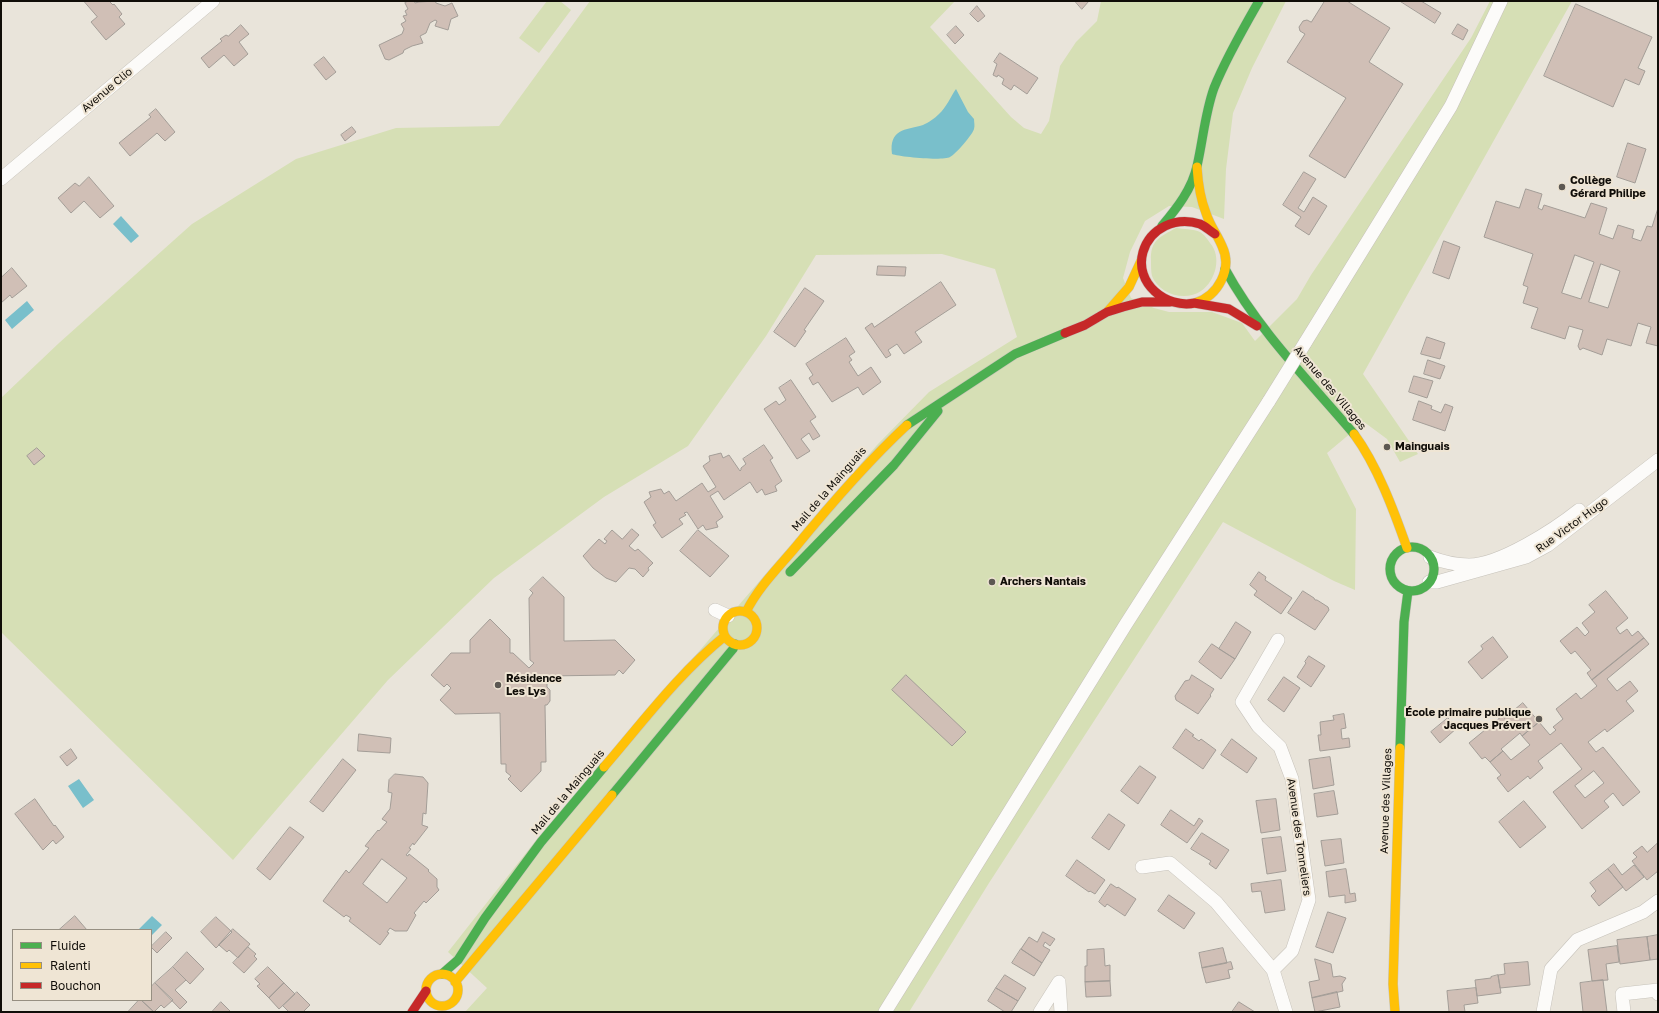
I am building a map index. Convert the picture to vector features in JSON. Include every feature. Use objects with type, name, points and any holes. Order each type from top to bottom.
[{"type":"street","name":"Avenue Clio","points":[[1,179],[213,1]]},
{"type":"street","points":[[1162,226],[1177,221],[1191,221],[1202,225],[1220,240],[1224,253],[1225,269],[1220,283],[1211,294],[1194,303],[1182,304],[1170,302],[1157,295],[1149,287],[1143,275],[1141,261],[1147,241],[1182,202],[1197,167],[1204,126],[1214,89],[1233,47],[1259,1]]},
{"type":"street","points":[[885,1012],[1126,624],[1269,401],[1451,106],[1502,1]]},
{"type":"street","points":[[1197,167],[1203,204],[1214,234]]},
{"type":"street","name":"Mail de la Mainguais","points":[[1107,312],[1129,287],[1141,261]]},
{"type":"street","name":"Avenue des Villages","points":[[1225,269],[1238,293],[1268,333],[1355,435],[1369,457],[1397,520],[1407,548]]},
{"type":"street","name":"Mail de la Mainguais","points":[[749,614],[749,606],[762,587],[873,457],[908,423],[948,399],[966,385],[1015,354],[1085,325],[1107,312],[1142,302],[1170,302]]},
{"type":"street","name":"Avenue des Villages","points":[[1194,303],[1229,309],[1268,333]]},
{"type":"street","name":"Mail de la Mainguais","points":[[786,576],[894,465],[948,399]]},
{"type":"street","name":"Rue Victor Hugo","points":[[1430,558],[1449,564],[1471,565],[1488,562],[1517,550],[1574,515],[1658,452]]},
{"type":"street","name":"Rue Victor Hugo","points":[[1429,582],[1437,582],[1526,558],[1548,545],[1658,460]]},
{"type":"street","points":[[1407,548],[1420,549],[1430,558],[1433,564],[1434,574],[1429,582],[1422,588],[1416,591],[1401,589],[1391,578],[1389,570],[1391,562],[1394,556],[1400,551],[1407,548]]},
{"type":"street","name":"Avenue des Villages","points":[[1395,1012],[1393,984],[1398,785],[1404,622],[1408,591]]},
{"type":"street","points":[[749,614],[762,604]]},
{"type":"street","points":[[715,610],[728,616]]},
{"type":"street","points":[[736,611],[749,614],[757,625],[755,636],[746,644],[735,644],[731,642],[725,636],[723,626],[728,616],[736,611]]},
{"type":"street","name":"Mail de la Mainguais","points":[[442,974],[458,960],[485,918],[541,842],[570,807],[686,672],[705,652],[725,636]]},
{"type":"street","name":"Avenue des Tonneliers","points":[[1273,970],[1292,951],[1309,900],[1292,779],[1280,748],[1258,726],[1242,702],[1278,640]]},
{"type":"street","points":[[455,982],[694,697],[733,649],[735,644]]},
{"type":"street","points":[[1142,867],[1170,863],[1216,902],[1273,970],[1286,1012]]},
{"type":"street","points":[[1543,1012],[1551,969],[1577,940],[1643,912],[1658,901]]},
{"type":"street","points":[[412,1012],[426,992],[427,984],[436,976],[442,974],[451,977],[458,988],[456,996],[451,1003],[440,1009],[432,1002],[426,992]]},
{"type":"street","points":[[1040,1012],[1059,982],[1061,1012]]},
{"type":"street","points":[[1624,1012],[1622,994],[1658,990],[1658,994]]},
{"type":"green space","points":[[547,1],[560,1],[571,10],[539,53],[519,38]]},
{"type":"green space","points":[[590,1],[955,1],[930,27],[1011,117],[1024,128],[1041,134],[1049,121],[1060,66],[1076,42],[1097,21],[1101,1],[1286,1],[1252,68],[1233,113],[1226,169],[1224,219],[1192,207],[1169,206],[1145,221],[1130,252],[1123,278],[1131,298],[1154,308],[1169,312],[1212,312],[1242,323],[1255,341],[1297,299],[1311,275],[1471,38],[1490,1],[1572,1],[1363,374],[1418,454],[1400,462],[1387,439],[1364,422],[1327,453],[1356,509],[1355,590],[1334,581],[1223,522],[989,883],[909,1012],[465,1012],[487,988],[448,952],[537,839],[877,445],[929,392],[1017,337],[995,269],[942,254],[816,255],[766,336],[688,446],[604,497],[494,578],[388,680],[233,860],[1,632],[1,398],[59,343],[192,224],[296,159],[396,128],[499,126]]},
{"type":"green space","points":[[1176,228],[1195,230],[1201,233],[1214,248],[1216,255],[1216,268],[1214,275],[1206,287],[1195,294],[1188,296],[1180,296],[1166,292],[1155,282],[1152,276],[1151,254],[1154,244],[1161,237]]},
{"type":"water","points":[[956,89],[968,112],[974,119],[974,129],[964,144],[950,157],[939,159],[892,154],[893,140],[896,135],[904,130],[923,125],[933,119],[944,109]]},
{"type":"water","points":[[121,216],[139,236],[131,243],[113,224]]},
{"type":"water","points":[[27,301],[34,310],[12,329],[5,320]]},
{"type":"water","points":[[79,779],[94,800],[83,808],[68,786]]},
{"type":"water","points":[[152,916],[162,925],[152,935],[152,929],[139,929]]},
{"type":"building","points":[[84,1],[109,1],[113,5],[114,4],[122,14],[119,17],[125,24],[106,40],[91,22],[97,17]]},
{"type":"building","points":[[414,1],[415,3],[435,1],[436,3],[445,6],[452,3],[458,16],[451,19],[448,30],[435,26],[437,21],[435,20],[430,23],[426,33],[420,36],[423,43],[404,50],[403,53],[389,60],[385,59],[379,45],[402,34],[404,29],[401,24],[406,21],[403,16],[407,15],[405,11],[408,9],[405,3]]},
{"type":"building","points":[[1075,1],[1089,1],[1082,9]]},
{"type":"building","points":[[1325,1],[1347,1],[1390,28],[1369,62],[1403,84],[1345,178],[1309,156],[1346,98],[1287,62],[1305,34],[1300,31],[1299,27],[1303,21],[1307,20],[1311,22]]},
{"type":"building","points":[[1400,1],[1421,1],[1441,13],[1435,23]]},
{"type":"building","points":[[1576,4],[1652,37],[1638,68],[1645,71],[1639,85],[1625,79],[1613,107],[1544,76]]},
{"type":"building","points":[[977,6],[985,16],[978,22],[970,14]]},
{"type":"building","points":[[1458,24],[1468,30],[1463,40],[1452,34]]},
{"type":"building","points":[[241,25],[249,34],[239,42],[248,54],[234,66],[224,55],[209,68],[201,58],[222,41],[220,39],[226,35],[228,36]]},
{"type":"building","points":[[956,26],[964,35],[955,44],[947,35]]},
{"type":"building","points":[[1000,53],[1038,78],[1027,94],[1014,85],[1011,90],[1002,84],[1004,79],[998,75],[997,77],[993,75],[997,64],[994,62]]},
{"type":"building","points":[[324,57],[336,72],[326,80],[314,65]]},
{"type":"building","points":[[156,109],[175,132],[165,141],[157,133],[130,156],[119,143],[151,117],[149,115]]},
{"type":"building","points":[[352,127],[356,132],[345,141],[341,135]]},
{"type":"building","points":[[1628,143],[1646,149],[1635,183],[1617,177]]},
{"type":"building","points":[[1304,172],[1316,179],[1298,208],[1304,212],[1313,197],[1327,206],[1309,235],[1295,226],[1301,217],[1283,205]]},
{"type":"building","points":[[89,177],[114,206],[100,218],[84,201],[71,213],[58,198],[75,183],[79,186]]},
{"type":"building","points":[[1526,189],[1542,194],[1538,208],[1542,210],[1544,205],[1585,218],[1591,203],[1607,208],[1599,234],[1613,239],[1618,225],[1634,230],[1632,238],[1641,241],[1647,226],[1652,227],[1658,208],[1658,346],[1646,343],[1651,327],[1638,323],[1631,346],[1607,339],[1602,355],[1583,348],[1580,350],[1578,346],[1583,330],[1569,326],[1565,339],[1531,328],[1538,308],[1523,303],[1528,287],[1523,285],[1533,254],[1484,237],[1496,201],[1519,208]],"holes":[[[1575,255],[1594,262],[1581,299],[1562,293]],[[1601,264],[1620,271],[1608,308],[1589,302]]]},
{"type":"building","points":[[1444,241],[1460,247],[1449,279],[1433,273]]},
{"type":"building","points":[[878,266],[906,267],[905,276],[877,275]]},
{"type":"building","points":[[12,268],[27,286],[12,298],[10,295],[1,303],[1,278]]},
{"type":"building","points":[[941,282],[956,305],[915,332],[922,342],[904,354],[897,344],[888,350],[891,355],[886,358],[865,328],[872,323],[874,327]]},
{"type":"building","points":[[805,288],[824,301],[804,330],[806,331],[795,347],[774,332]]},
{"type":"building","points":[[1427,337],[1445,343],[1440,359],[1421,354]]},
{"type":"building","points":[[846,338],[855,352],[849,356],[852,360],[849,362],[858,376],[871,367],[881,382],[863,395],[858,387],[832,402],[818,382],[813,385],[809,378],[813,375],[806,364]]},
{"type":"building","points":[[1428,360],[1445,366],[1440,379],[1424,374]]},
{"type":"building","points":[[1414,376],[1433,381],[1427,398],[1409,392]]},
{"type":"building","points":[[791,380],[816,417],[810,421],[820,436],[813,440],[809,433],[801,439],[810,451],[797,459],[764,409],[776,401],[779,405],[786,400],[779,388]]},
{"type":"building","points":[[1419,401],[1432,406],[1431,409],[1441,413],[1445,404],[1453,407],[1445,431],[1413,420]]},
{"type":"building","points":[[764,445],[773,458],[770,460],[782,481],[775,486],[777,491],[765,495],[762,489],[757,493],[750,482],[724,500],[718,491],[710,496],[723,517],[716,522],[718,527],[706,530],[703,525],[698,529],[687,512],[684,513],[686,515],[679,519],[683,524],[662,538],[653,525],[656,523],[644,502],[651,497],[649,492],[661,489],[664,494],[669,491],[676,501],[702,483],[708,492],[716,487],[703,466],[710,461],[709,456],[721,453],[723,458],[729,455],[740,471],[746,464],[743,459]]},
{"type":"building","points":[[37,448],[45,456],[34,465],[27,456]]},
{"type":"building","points":[[632,529],[639,535],[629,546],[635,551],[638,549],[653,563],[643,577],[635,569],[629,568],[616,582],[606,578],[593,568],[583,556],[599,539],[605,544],[607,541],[604,539],[612,530],[622,539]]},
{"type":"building","points":[[698,530],[729,556],[710,577],[680,551]]},
{"type":"building","points":[[1259,572],[1266,577],[1265,580],[1292,598],[1281,614],[1254,595],[1257,591],[1250,585]]},
{"type":"building","name":"Résidence Les Lys","points":[[543,577],[564,597],[564,641],[615,640],[635,660],[623,674],[619,670],[615,675],[547,676],[547,687],[550,690],[550,701],[547,705],[545,705],[546,762],[541,762],[541,771],[521,792],[508,779],[511,776],[506,772],[506,764],[501,764],[500,713],[455,714],[440,700],[451,688],[447,684],[444,687],[431,675],[451,653],[470,653],[470,640],[490,619],[510,639],[510,653],[513,653],[529,668],[534,663],[530,660],[529,598],[533,593],[530,590]]},
{"type":"building","points":[[1303,591],[1328,607],[1329,610],[1315,630],[1288,613]]},
{"type":"building","points":[[1606,591],[1628,618],[1616,628],[1620,634],[1627,629],[1632,636],[1638,631],[1644,638],[1592,680],[1587,673],[1591,670],[1575,651],[1571,654],[1560,641],[1577,627],[1585,636],[1589,632],[1582,623],[1595,612],[1589,605]]},
{"type":"building","points":[[1236,622],[1251,632],[1235,659],[1219,649]]},
{"type":"building","points":[[1493,637],[1508,657],[1482,679],[1468,662],[1483,649],[1481,646]]},
{"type":"building","points":[[1644,638],[1649,644],[1607,679],[1617,691],[1630,681],[1638,691],[1626,701],[1634,711],[1607,732],[1605,729],[1588,742],[1596,752],[1603,747],[1640,792],[1623,806],[1613,793],[1604,801],[1609,807],[1582,829],[1553,792],[1582,769],[1561,743],[1538,761],[1543,768],[1530,779],[1528,776],[1508,792],[1497,778],[1501,775],[1490,762],[1503,751],[1511,760],[1530,745],[1522,736],[1539,722],[1550,735],[1556,730],[1553,727],[1563,719],[1556,709],[1576,693],[1581,699],[1597,686],[1592,680]],"holes":[[[1594,771],[1604,783],[1585,798],[1575,786]]]},
{"type":"building","points":[[1212,644],[1235,659],[1221,679],[1199,662]]},
{"type":"building","points":[[1309,656],[1325,666],[1311,687],[1297,677]]},
{"type":"building","points":[[906,675],[966,732],[952,746],[892,690]]},
{"type":"building","points":[[1192,675],[1214,689],[1210,695],[1211,696],[1198,714],[1176,700],[1175,696],[1185,681],[1189,680]]},
{"type":"building","points":[[1284,677],[1300,688],[1284,712],[1268,700]]},
{"type":"building","points":[[1523,703],[1539,722],[1522,736],[1520,733],[1501,749],[1503,751],[1490,762],[1485,757],[1482,759],[1469,743],[1502,716],[1504,718]]},
{"type":"building","points":[[1344,714],[1346,728],[1341,729],[1342,739],[1349,738],[1350,747],[1320,751],[1318,735],[1321,735],[1320,722],[1334,720],[1333,716]]},
{"type":"building","points":[[1448,718],[1457,728],[1440,743],[1431,732]]},
{"type":"building","points":[[1186,729],[1199,741],[1201,739],[1216,750],[1203,769],[1173,748]]},
{"type":"building","points":[[359,734],[391,738],[390,753],[358,751]]},
{"type":"building","points":[[1232,739],[1257,758],[1247,773],[1221,755]]},
{"type":"building","points":[[71,749],[77,758],[67,766],[60,757]]},
{"type":"building","points":[[1330,757],[1334,785],[1313,789],[1309,760]]},
{"type":"building","points":[[343,759],[356,770],[323,812],[310,802]]},
{"type":"building","points":[[1140,766],[1156,777],[1138,804],[1121,791]]},
{"type":"building","points":[[395,774],[423,777],[428,783],[426,814],[423,813],[422,825],[428,827],[414,845],[413,843],[409,848],[411,849],[406,855],[408,856],[409,854],[429,870],[428,871],[437,879],[437,887],[439,890],[426,903],[424,901],[414,913],[416,915],[407,931],[395,931],[390,928],[387,932],[389,933],[380,945],[349,921],[351,918],[346,915],[344,917],[323,901],[346,870],[349,873],[369,848],[365,846],[378,830],[379,831],[387,822],[382,819],[390,809],[392,793],[388,792],[389,780]],"holes":[[[382,859],[407,878],[387,903],[363,884]]]},
{"type":"building","points":[[1334,791],[1338,814],[1317,817],[1314,794]]},
{"type":"building","points":[[35,799],[54,826],[55,825],[64,837],[56,844],[53,840],[43,850],[15,814]]},
{"type":"building","points":[[1276,799],[1280,830],[1261,833],[1256,801]]},
{"type":"building","points":[[1524,801],[1546,827],[1520,848],[1499,822]]},
{"type":"building","points":[[1171,810],[1194,826],[1199,818],[1203,821],[1187,843],[1161,825]]},
{"type":"building","points":[[1109,814],[1125,825],[1109,850],[1092,838]]},
{"type":"building","points":[[290,827],[304,837],[270,880],[257,869]]},
{"type":"building","points":[[1202,833],[1229,850],[1216,869],[1209,864],[1211,861],[1191,849]]},
{"type":"building","points":[[1281,837],[1286,871],[1267,874],[1262,839]]},
{"type":"building","points":[[1341,839],[1344,863],[1325,866],[1321,841]]},
{"type":"building","points":[[1657,844],[1658,871],[1647,880],[1632,861],[1637,857],[1633,853],[1642,846],[1647,852]]},
{"type":"building","points":[[1077,860],[1105,880],[1095,894],[1090,891],[1089,892],[1066,876]]},
{"type":"building","points":[[1614,864],[1622,875],[1634,865],[1644,877],[1626,891],[1608,869]]},
{"type":"building","points":[[1346,869],[1350,894],[1355,893],[1356,901],[1345,903],[1345,895],[1329,897],[1326,872]]},
{"type":"building","points":[[1608,869],[1623,887],[1599,906],[1591,896],[1596,891],[1590,883]]},
{"type":"building","points":[[1281,880],[1285,910],[1265,913],[1261,891],[1252,892],[1251,884]]},
{"type":"building","points":[[1111,884],[1136,899],[1125,916],[1107,904],[1105,907],[1099,902]]},
{"type":"building","points":[[1169,895],[1195,913],[1184,929],[1158,911]]},
{"type":"building","points":[[1328,912],[1346,918],[1333,953],[1316,947]]},
{"type":"building","points":[[75,916],[86,929],[60,929]]},
{"type":"building","points":[[216,917],[232,932],[216,948],[201,932]]},
{"type":"building","points":[[233,929],[250,944],[238,958],[229,950],[227,952],[219,945]]},
{"type":"building","points":[[166,932],[172,938],[157,953],[152,946]]},
{"type":"building","points":[[1043,932],[1055,939],[1050,946],[1045,942],[1043,946],[1050,950],[1042,963],[1021,949],[1029,937],[1037,942]]},
{"type":"building","points":[[1658,935],[1658,959],[1650,960],[1647,937]]},
{"type":"building","points":[[1647,937],[1650,960],[1620,964],[1617,940]]},
{"type":"building","points":[[1617,946],[1619,962],[1606,964],[1608,980],[1592,981],[1588,950]]},
{"type":"building","points":[[248,947],[256,954],[254,956],[257,959],[244,973],[233,963]]},
{"type":"building","points":[[1223,948],[1227,963],[1202,968],[1199,953]]},
{"type":"building","points":[[1021,949],[1042,963],[1034,976],[1012,963]]},
{"type":"building","points":[[1104,949],[1105,966],[1110,965],[1110,981],[1085,982],[1087,950]]},
{"type":"building","points":[[187,952],[204,969],[190,984],[173,967]]},
{"type":"building","points":[[1315,959],[1331,964],[1333,977],[1340,976],[1346,978],[1342,984],[1343,991],[1312,998],[1309,982],[1319,980]]},
{"type":"building","points":[[1231,962],[1233,969],[1228,970],[1230,978],[1206,983],[1202,968]]},
{"type":"building","points":[[1528,962],[1530,985],[1500,988],[1498,975],[1505,974],[1504,964]]},
{"type":"building","points":[[173,967],[186,980],[175,990],[187,1002],[180,1009],[155,983]]},
{"type":"building","points":[[268,967],[284,983],[269,998],[257,986],[260,984],[255,979]]},
{"type":"building","points":[[1005,975],[1026,988],[1018,1001],[996,988]]},
{"type":"building","points":[[1498,975],[1501,993],[1477,996],[1475,980],[1491,978]]},
{"type":"building","points":[[1603,980],[1607,1012],[1583,1012],[1580,983]]},
{"type":"building","points":[[1110,981],[1111,996],[1086,997],[1085,982]]},
{"type":"building","points":[[155,983],[173,1000],[164,1008],[161,1005],[154,1012],[142,1001],[152,1001],[152,986]]},
{"type":"building","points":[[284,983],[295,994],[279,1009],[269,998]]},
{"type":"building","points":[[996,988],[1018,1001],[1011,1012],[1005,1012],[988,1001]]},
{"type":"building","points":[[1476,988],[1478,1003],[1464,1005],[1465,1012],[1449,1012],[1447,991]]},
{"type":"building","points":[[297,992],[310,1005],[303,1012],[289,1012],[283,1006]]},
{"type":"building","points":[[1337,992],[1340,1007],[1315,1012],[1312,998]]},
{"type":"building","points":[[138,1001],[142,1001],[154,1012],[128,1012]]},
{"type":"building","points":[[221,1002],[230,1011],[212,1012]]},
{"type":"building","points":[[1239,1002],[1255,1012],[1232,1012]]},
{"type":"traffic: fast","points":[[1162,226],[1192,183],[1197,166],[1206,117],[1214,88],[1229,55],[1259,1]]},
{"type":"traffic: fast","points":[[1225,269],[1238,291],[1268,334],[1354,434]]},
{"type":"traffic: fast","points":[[907,425],[1015,354],[1065,333]]},
{"type":"traffic: fast","points":[[790,572],[894,465],[938,411]]},
{"type":"traffic: fast","points":[[1412,547],[1424,551],[1430,557],[1434,569],[1430,581],[1424,587],[1412,591],[1400,587],[1394,581],[1390,569],[1394,557],[1400,551],[1412,547]]},
{"type":"traffic: fast","points":[[1400,748],[1404,622],[1408,591]]},
{"type":"traffic: fast","points":[[612,795],[733,649],[735,644]]},
{"type":"traffic: fast","points":[[442,974],[458,960],[485,918],[541,842],[604,767]]},
{"type":"traffic: slow","points":[[1195,303],[1203,299],[1217,288],[1226,264],[1222,246],[1209,222],[1202,202],[1197,167]]},
{"type":"traffic: slow","points":[[1108,311],[1129,287],[1141,261]]},
{"type":"traffic: slow","points":[[746,612],[768,579],[835,500],[877,454],[907,425]]},
{"type":"traffic: slow","points":[[1354,434],[1370,460],[1391,504],[1407,548]]},
{"type":"traffic: slow","points":[[740,611],[752,616],[757,628],[752,640],[740,645],[728,640],[723,628],[728,616],[740,611]]},
{"type":"traffic: slow","points":[[604,767],[677,682],[708,650],[725,636]]},
{"type":"traffic: slow","points":[[1395,1012],[1393,984],[1400,748]]},
{"type":"traffic: slow","points":[[455,982],[612,795]]},
{"type":"traffic: slow","points":[[442,974],[451,977],[455,981],[458,990],[455,999],[451,1003],[442,1006],[433,1003],[429,999],[426,990],[429,981],[433,977],[442,974]]},
{"type":"traffic: jam","points":[[1195,303],[1184,304],[1173,302],[1163,298],[1155,291],[1143,274],[1141,263],[1143,252],[1151,236],[1158,230],[1173,223],[1191,222],[1200,224],[1215,234]]},
{"type":"traffic: jam","points":[[1065,333],[1085,325],[1107,312],[1123,307],[1142,302],[1170,302]]},
{"type":"traffic: jam","points":[[1194,303],[1229,309],[1257,326]]},
{"type":"traffic: jam","points":[[412,1012],[426,991]]},
{"type":"place","name":"Collège Gérard Philipe","points":[[1562,187]]},
{"type":"place","name":"Mainguais","points":[[1387,447]]},
{"type":"place","name":"Archers Nantais","points":[[992,582]]},
{"type":"place","name":"Résidence Les Lys","points":[[498,685]]},
{"type":"place","name":"École primaire publique Jacques Prévert","points":[[1539,719]]}]
